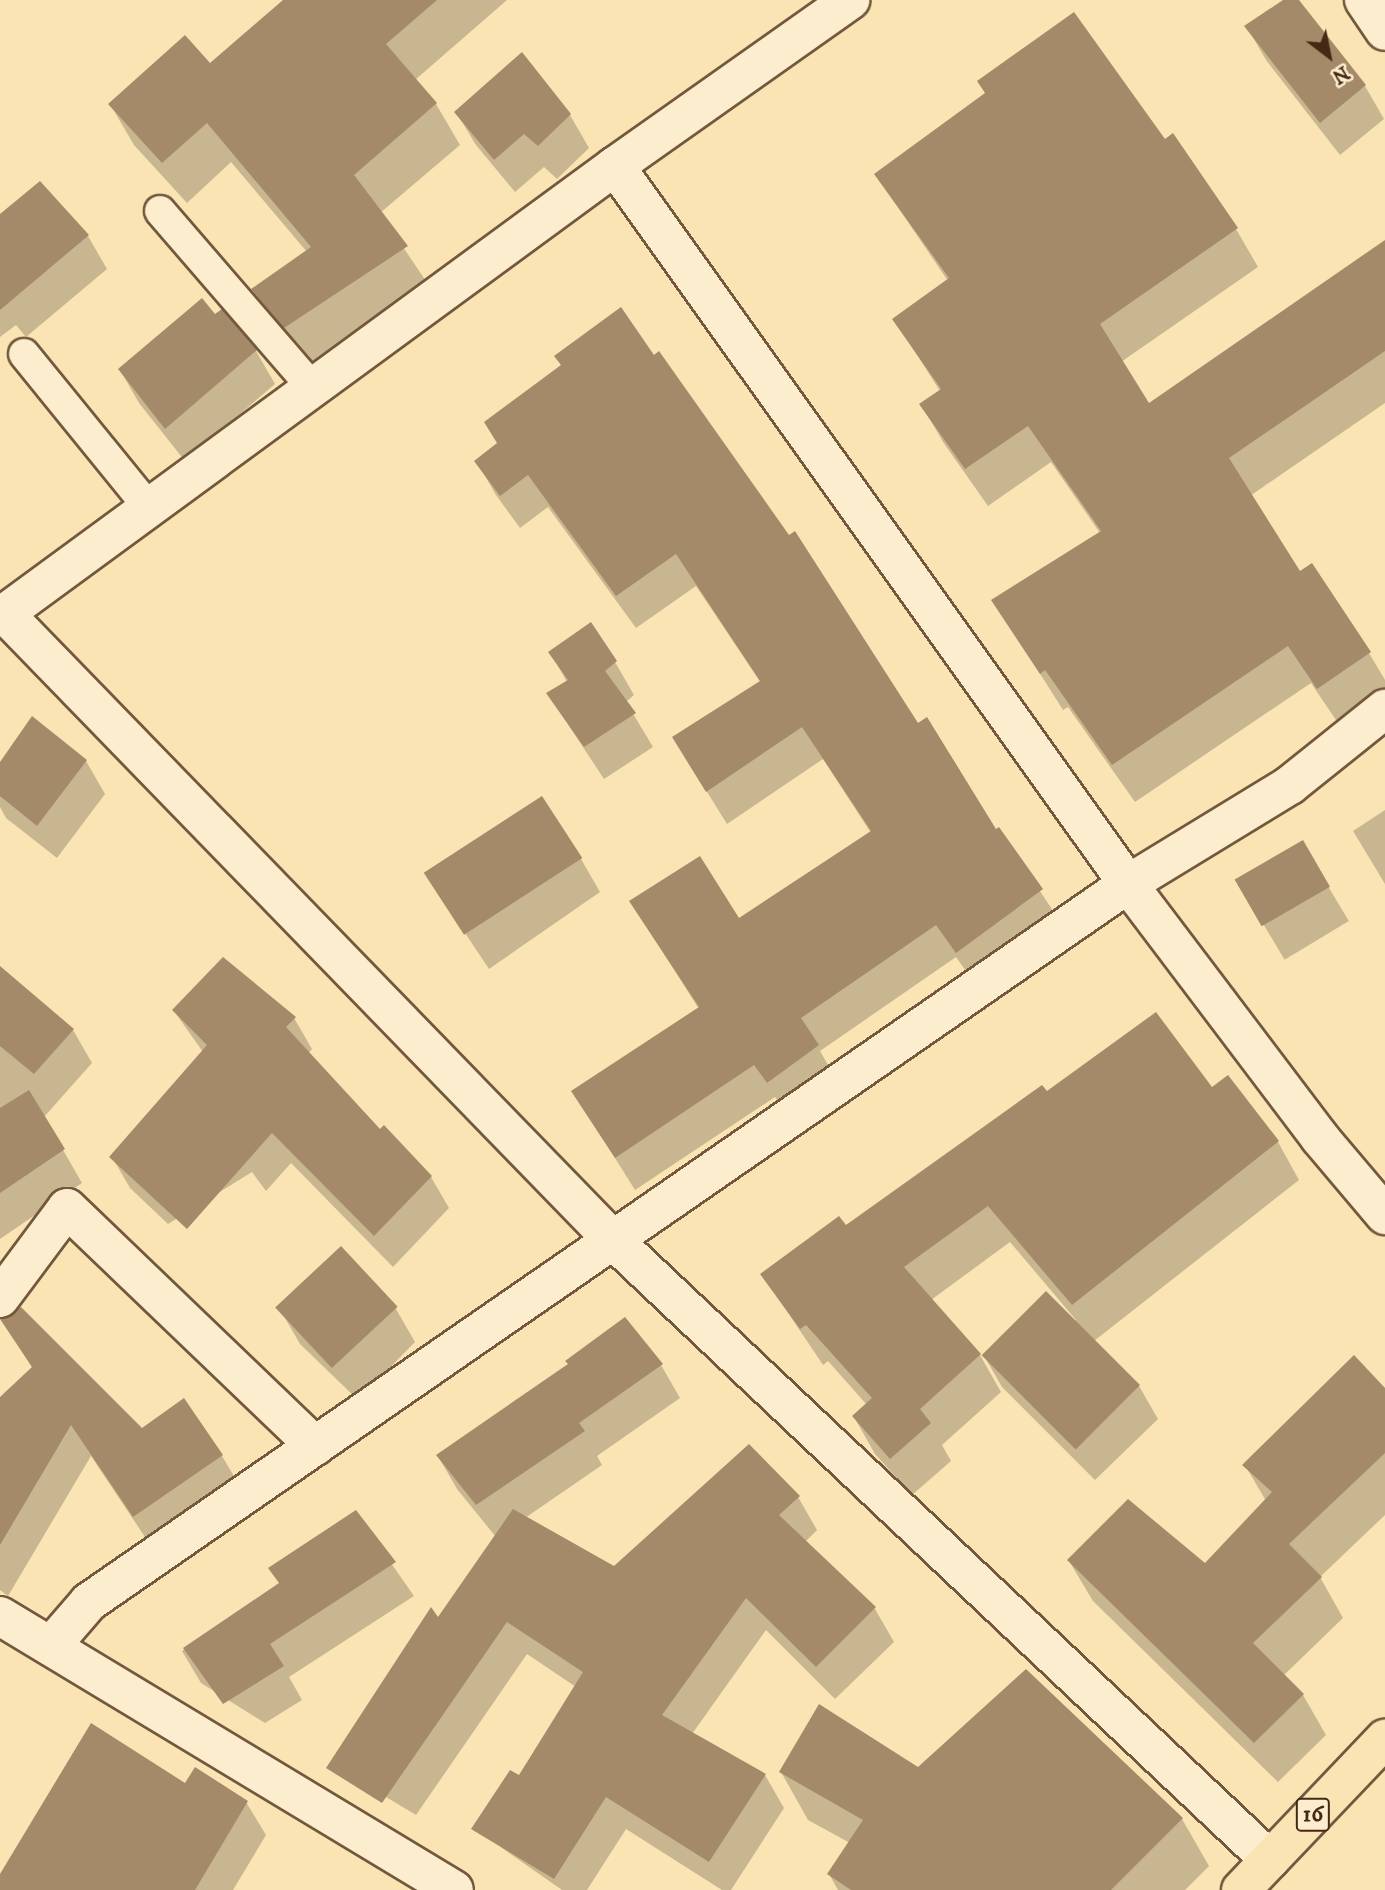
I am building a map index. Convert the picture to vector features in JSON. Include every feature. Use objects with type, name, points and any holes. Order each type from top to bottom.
[{"type":"main road","name":"16","points":[[1241,1890],[1385,1739]]},
{"type":"street","points":[[850,0],[615,166],[2,615],[612,1240],[1270,1860]]},
{"type":"street","points":[[1364,0],[1385,31]]},
{"type":"street","points":[[615,166],[1128,884],[1320,1138],[1385,1215]]},
{"type":"street","points":[[51,1646],[89,1602],[1128,884],[1290,785],[1385,709]]},
{"type":"street","points":[[0,1298],[67,1208],[314,1446]]},
{"type":"street","points":[[0,1616],[454,1890]]},
{"type":"lane","points":[[160,211],[313,387]]},
{"type":"lane","points":[[24,354],[149,508]]},
{"type":"building","points":[[283,0],[437,0],[386,44],[437,103],[354,175],[408,246],[284,328],[251,289],[311,247],[207,123],[162,163],[108,104],[185,35],[210,63]]},
{"type":"building","points":[[1283,0],[1299,0],[1366,85],[1320,123],[1244,26]]},
{"type":"building","points":[[1074,12],[1165,139],[1173,133],[1238,228],[1100,324],[1149,403],[1385,240],[1385,351],[1229,458],[1300,571],[1312,563],[1371,652],[1317,689],[1288,646],[1112,765],[1045,670],[1040,674],[991,600],[1101,531],[1028,426],[965,469],[919,404],[941,389],[892,319],[949,278],[874,174],[985,93],[977,81]]},
{"type":"building","points":[[522,52],[571,114],[538,146],[524,134],[494,160],[454,112]]},
{"type":"building","points":[[40,181],[89,235],[0,310],[0,214]]},
{"type":"building","points":[[202,298],[215,314],[222,309],[257,350],[165,429],[118,369]]},
{"type":"building","points":[[621,307],[654,355],[659,351],[789,535],[795,531],[918,723],[927,717],[996,829],[999,827],[1043,889],[956,953],[936,925],[801,1018],[819,1045],[767,1083],[754,1065],[615,1158],[571,1091],[699,1007],[629,901],[700,856],[739,918],[871,831],[802,727],[706,792],[672,737],[760,681],[676,554],[616,596],[528,475],[500,496],[474,461],[497,443],[484,422],[561,365],[554,356]]},
{"type":"building","points":[[591,622],[617,661],[605,671],[636,713],[584,747],[546,693],[568,680],[548,652]]},
{"type":"building","points":[[32,716],[87,760],[37,826],[0,796],[0,762]]},
{"type":"building","points":[[542,796],[582,858],[464,935],[424,873]]},
{"type":"building","points":[[1303,840],[1330,887],[1262,926],[1235,880]]},
{"type":"building","points":[[223,957],[296,1017],[286,1027],[380,1129],[384,1125],[432,1176],[374,1236],[272,1133],[187,1229],[109,1157],[207,1045],[172,1010]]},
{"type":"building","points":[[0,966],[74,1029],[34,1074],[0,1046]]},
{"type":"building","points":[[1156,1012],[1212,1087],[1228,1075],[1279,1141],[1072,1305],[988,1206],[904,1267],[981,1354],[920,1409],[931,1423],[890,1459],[852,1416],[872,1398],[806,1325],[800,1329],[760,1274],[839,1216],[846,1225],[1042,1085],[1047,1091]]},
{"type":"building","points":[[29,1090],[65,1149],[0,1193],[0,1108]]},
{"type":"building","points":[[341,1246],[398,1307],[332,1368],[275,1307]]},
{"type":"building","points":[[1046,1291],[1140,1385],[1076,1449],[982,1355]]},
{"type":"building","points":[[21,1307],[142,1428],[184,1398],[223,1455],[133,1517],[71,1425],[0,1545],[0,1397],[32,1367],[0,1319]]},
{"type":"building","points":[[625,1317],[663,1364],[579,1423],[585,1431],[476,1505],[436,1455],[568,1364],[565,1361]]},
{"type":"building","points":[[1354,1355],[1385,1388],[1385,1453],[1289,1544],[1322,1577],[1253,1643],[1304,1694],[1254,1743],[1067,1560],[1128,1499],[1205,1563],[1272,1492],[1242,1465]]},
{"type":"building","points":[[749,1444],[800,1496],[779,1515],[876,1607],[816,1667],[746,1598],[662,1715],[766,1774],[709,1862],[606,1797],[554,1879],[471,1829],[510,1770],[519,1775],[583,1672],[507,1622],[382,1803],[326,1768],[431,1607],[438,1617],[513,1509],[614,1566]]},
{"type":"building","points":[[356,1510],[396,1562],[270,1644],[284,1666],[223,1704],[183,1648],[279,1583],[268,1568]]},
{"type":"building","points":[[1026,1669],[1183,1818],[1111,1890],[851,1890],[827,1874],[863,1820],[779,1772],[819,1704],[918,1767]]},
{"type":"building","points":[[91,1723],[185,1783],[195,1767],[248,1801],[195,1890],[0,1890],[0,1874]]}]
